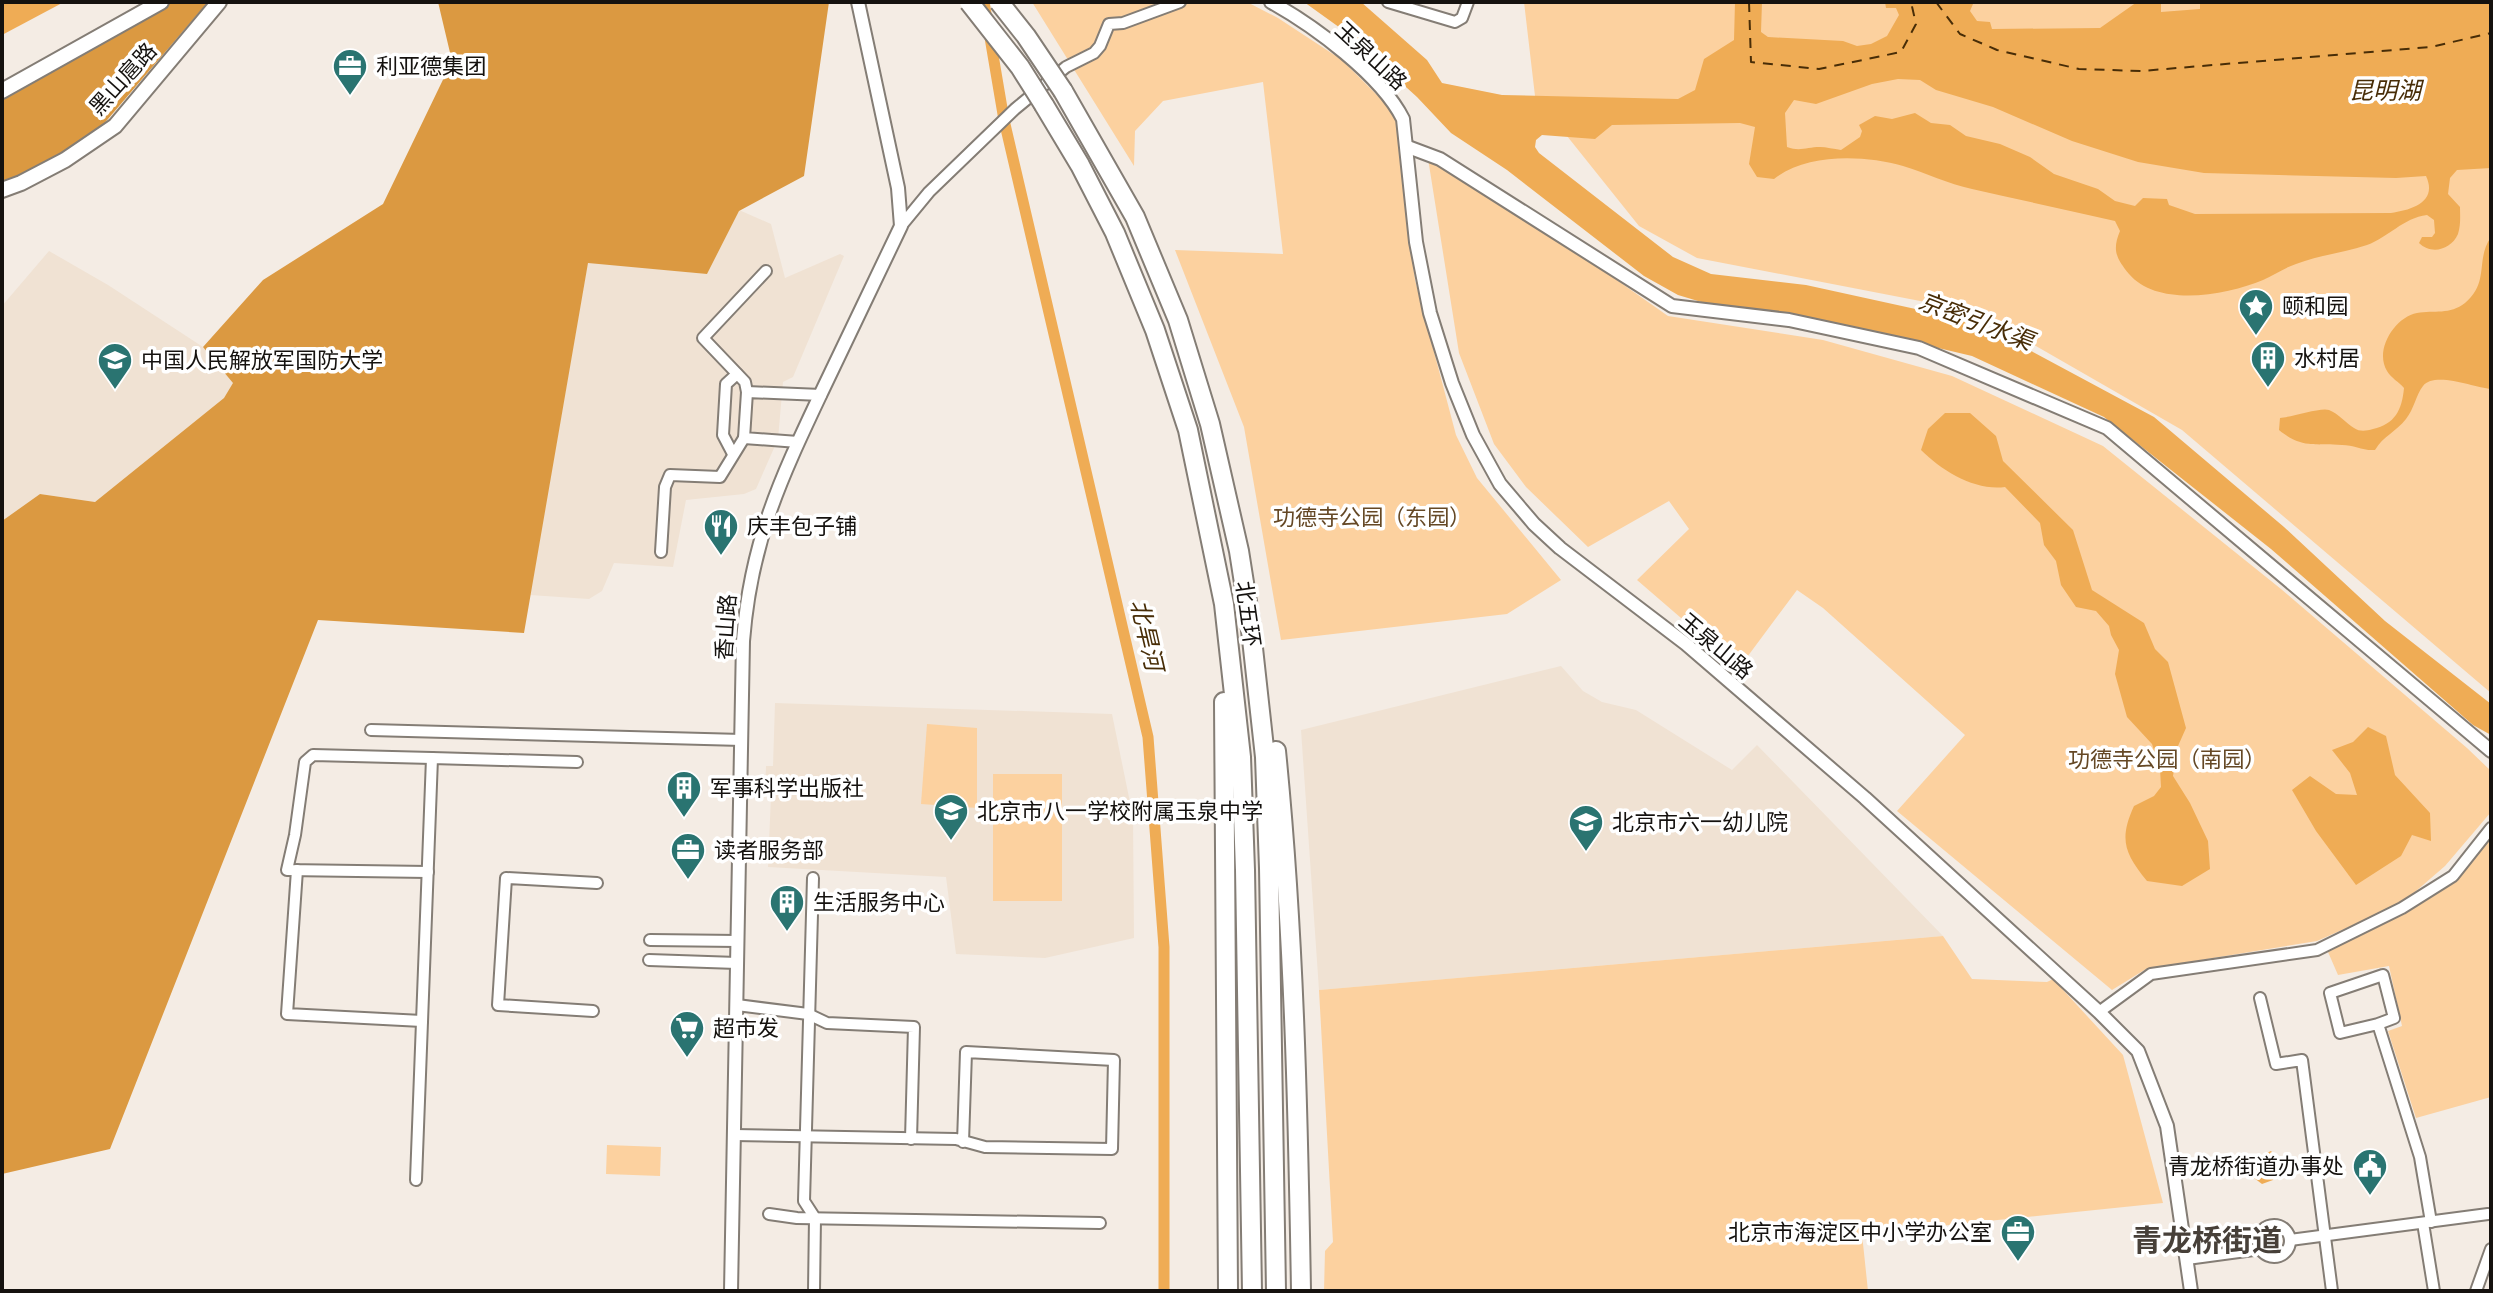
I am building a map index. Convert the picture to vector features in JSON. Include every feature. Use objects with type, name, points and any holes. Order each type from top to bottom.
[{"type":"highway","name":"北五环","points":[[969,2],[1020,67],[1080,165],[1115,233],[1155,330],[1188,430],[1224,604],[1241,757],[1252,1291]]},
{"type":"highway","name":"北五环","points":[[999,2],[1063,91],[1135,217],[1178,320],[1210,424],[1239,551],[1265,757],[1276,1291]]},
{"type":"highway","points":[[1224,604],[1228,1291]]},
{"type":"highway","points":[[1250,621],[1276,750],[1286,853],[1298,1093],[1301,1291]]},
{"type":"main road","name":"黑山扈路","points":[[2,91],[161,2]]},
{"type":"main road","name":"黑山扈路","points":[[2,190],[65,160],[115,126],[219,2]]},
{"type":"street","points":[[858,2],[898,188],[901,226]]},
{"type":"street","points":[[901,226],[929,192],[1015,109],[1066,67],[1094,53],[1109,24],[1123,23],[1180,2]]},
{"type":"street","name":"玉泉山路","points":[[1271,2],[1328,40],[1377,82],[1394,102],[1403,119],[1418,254],[1440,347],[1457,397],[1485,461],[1518,506],[1577,563],[1686,644],[1865,798],[2138,1051],[2167,1126],[2191,1291]]},
{"type":"street","points":[[1388,2],[1455,22],[1462,18],[1468,2]]},
{"type":"street","points":[[1408,147],[1440,159],[1672,306],[1789,320],[1919,348],[2107,428],[2491,751]]},
{"type":"street","name":"香山路","points":[[731,1291],[743,641],[749,586],[756,548],[769,508],[901,226]]},
{"type":"street","points":[[661,552],[665,487],[670,475],[720,477],[744,438],[745,382],[703,338],[766,271]]},
{"type":"street","points":[[733,454],[723,435],[726,384],[737,374]]},
{"type":"street","points":[[747,392],[821,395]]},
{"type":"street","points":[[744,438],[798,442]]},
{"type":"street","points":[[371,730],[742,740]]},
{"type":"street","points":[[428,872],[287,870],[305,762],[313,755],[577,762]]},
{"type":"street","points":[[416,1180],[432,758]]},
{"type":"street","points":[[2099,1012],[2151,974],[2317,950],[2337,942],[2402,908],[2453,876],[2491,828]]},
{"type":"street","points":[[297,870],[287,1014],[422,1021]]},
{"type":"street","points":[[593,1011],[498,1005],[506,878],[597,883]]},
{"type":"street","points":[[813,878],[804,1201],[815,1218],[814,1291]]},
{"type":"street","points":[[650,940],[738,941]]},
{"type":"street","points":[[649,960],[737,963]]},
{"type":"street","points":[[2383,975],[2394,1018],[2378,1024],[2340,1033],[2330,993],[2383,975]]},
{"type":"street","points":[[2260,998],[2276,1064],[2302,1060],[2332,1291]]},
{"type":"street","points":[[737,1005],[808,1014],[827,1023],[914,1027],[911,1139]]},
{"type":"street","points":[[2378,1024],[2420,1157],[2434,1291]]},
{"type":"street","points":[[734,1135],[911,1139],[963,1142],[985,1147],[1112,1149],[1114,1060],[966,1052],[963,1142]]},
{"type":"street","points":[[769,1214],[815,1218],[1100,1223]]},
{"type":"street","points":[[2290,1240],[2488,1214]]},
{"type":"street","points":[[2186,1252],[2259,1237],[2267,1227],[2277,1226],[2286,1230],[2290,1240],[2287,1250],[2279,1256],[2269,1256],[2261,1249],[2259,1237]]},
{"type":"street","points":[[2186,1252],[2261,1249]]},
{"type":"street","points":[[2476,1291],[2488,1271],[2491,1249]]},
{"type":"shaded area","points":[[171,2],[208,2],[102,126],[48,162],[2,185],[2,97]]},
{"type":"shaded area","points":[[438,2],[829,2],[804,176],[739,211],[707,274],[588,263],[524,633],[318,620],[110,1149],[2,1174],[2,521],[40,494],[95,502],[224,398],[233,383],[203,347],[263,280],[383,204],[452,61]]},
{"type":"shaded area","points":[[739,210],[771,224],[785,278],[840,254],[844,256],[793,377],[783,382],[778,439],[756,489],[744,494],[686,500],[673,567],[614,563],[602,591],[589,599],[530,595],[588,262],[707,274]]},
{"type":"shaded area","name":"中国人民解放军国防大学","points":[[49,251],[203,347],[234,383],[224,398],[95,502],[40,494],[2,521],[2,306]]},
{"type":"shaded area","name":"北京市六一幼儿院","points":[[1561,666],[1583,691],[1602,702],[1636,710],[1732,770],[1757,745],[1943,936],[1319,990],[1301,730]]},
{"type":"shaded area","name":"北京市八一学校附属玉泉中学","points":[[775,703],[1112,714],[1133,817],[1134,938],[1045,958],[956,954],[946,877],[768,867],[771,795],[765,794],[766,766],[773,766]]},
{"type":"green space","name":"功德寺公园（东园）","points":[[1032,2],[1247,2],[1278,18],[1342,60],[1394,112],[1407,183],[1404,197],[1415,280],[1456,435],[1477,478],[1561,580],[1507,614],[1281,640],[1244,427],[1175,250],[1283,254],[1263,82],[1163,101],[1135,131],[1134,166]]},
{"type":"green space","name":"颐和园","points":[[1524,2],[2491,2],[2491,693],[2182,430],[1977,312],[1697,258],[1639,226],[1535,96]]},
{"type":"green space","name":"功德寺公园（南园）","points":[[1426,146],[1668,316],[1823,340],[1952,376],[2103,446],[2281,589],[2467,748],[2491,771],[2491,812],[2445,866],[2401,904],[2317,941],[2146,969],[2112,990],[1897,811],[1965,735],[1823,608],[1797,590],[1739,668],[1637,580],[1689,529],[1669,501],[1588,547],[1526,487],[1494,444],[1459,353]]},
{"type":"green space","points":[[927,724],[977,728],[977,808],[921,804]]},
{"type":"green space","points":[[993,774],[1062,774],[1062,901],[993,901]]},
{"type":"green space","points":[[2490,836],[2491,1097],[2416,1118],[2388,1031],[2402,1026],[2389,966],[2338,975],[2328,952],[2453,881]]},
{"type":"green space","points":[[1943,936],[1972,979],[2047,982],[2053,979],[2123,1055],[2163,1203],[1862,1234],[1868,1291],[1324,1291],[1325,1251],[1333,1242],[1319,990]]},
{"type":"green space","points":[[607,1145],[661,1147],[660,1176],[606,1174]]},
{"type":"water","points":[[2,2],[64,2],[2,35]]},
{"type":"water","name":"昆明湖","points":[[1304,2],[1361,2],[1427,60],[1442,83],[1502,95],[1678,99],[1695,90],[1704,59],[1734,40],[1735,2],[1762,2],[1761,32],[1768,37],[1843,41],[1857,46],[1871,44],[1887,36],[1899,15],[1896,8],[1886,8],[1885,2],[1969,2],[1973,4],[1970,11],[1977,21],[1990,22],[1992,29],[2100,28],[2137,2],[2161,2],[2161,12],[2200,9],[2200,2],[2491,2],[2491,168],[2457,170],[2450,178],[2448,194],[2460,207],[2460,227],[2451,244],[2435,250],[2419,243],[2422,237],[2432,237],[2435,233],[2434,220],[2427,215],[2411,220],[2367,245],[2305,261],[2263,280],[2212,294],[2175,295],[2142,285],[2129,274],[2118,258],[2116,243],[2120,231],[2115,221],[1963,187],[1888,162],[1836,159],[1803,164],[1774,179],[1757,177],[1749,164],[1755,127],[1740,123],[1612,125],[1595,139],[1542,135],[1536,140],[1535,147],[1673,257],[1711,274],[1806,285],[1952,317],[2005,337],[2154,417],[2284,527],[2385,621],[2491,704],[2491,735],[2473,725],[2271,549],[2104,417],[1972,356],[1808,317],[1708,304],[1678,295],[1644,276],[1507,170],[1451,133],[1417,97],[1343,30]],"holes":[[[1898,79],[1920,80],[1936,90],[1993,107],[2072,141],[2138,162],[2204,173],[2396,178],[2426,176],[2429,192],[2414,207],[2391,213],[2195,214],[2169,205],[2167,199],[2143,198],[2135,206],[2115,201],[2098,189],[2054,174],[2030,157],[2000,144],[1966,136],[1950,125],[1931,123],[1915,113],[1892,119],[1875,116],[1859,125],[1862,131],[1860,137],[1841,150],[1787,147],[1785,113],[1794,100],[1816,104],[1872,84]]]},
{"type":"water","points":[[2491,237],[2491,389],[2446,380],[2429,382],[2423,386],[2406,419],[2375,450],[2302,443],[2279,430],[2280,418],[2320,410],[2333,412],[2361,431],[2381,427],[2392,420],[2399,409],[2404,388],[2384,363],[2383,354],[2389,336],[2409,316],[2448,311],[2465,303],[2477,287]]},
{"type":"water","points":[[1945,413],[1970,413],[1996,436],[2003,461],[2073,530],[2092,590],[2144,623],[2155,649],[2168,662],[2186,728],[2178,746],[2173,776],[2208,841],[2210,869],[2182,886],[2147,881],[2133,862],[2126,845],[2126,828],[2134,806],[2154,796],[2161,787],[2160,769],[2152,744],[2127,717],[2115,674],[2119,650],[2109,626],[2096,611],[2076,607],[2061,585],[2056,561],[2044,545],[2040,523],[2005,487],[1971,483],[1939,465],[1921,450],[1928,429]]},
{"type":"water","points":[[2368,727],[2386,736],[2395,775],[2430,813],[2431,841],[2412,835],[2401,856],[2356,885],[2316,831],[2292,790],[2310,776],[2336,794],[2357,795],[2350,773],[2332,750],[2353,742]]},
{"type":"water","points":[[2271,1151],[2279,1160],[2273,1180],[2262,1184],[2254,1178],[2257,1157]]},
{"type":"waterway","name":"北旱河","points":[[984,2],[1004,120],[1148,737],[1164,947],[1164,1291]]},
{"type":"ferry route","points":[[1749,2],[1751,62],[1819,69],[1901,52],[1916,24],[1911,2]]},
{"type":"ferry route","points":[[1936,2],[1960,34],[1997,50],[2079,69],[2141,71],[2431,47],[2491,33]]},
{"type":"place","name":"利亚德集团","points":[[350,97]]},
{"type":"place","name":"颐和园","points":[[2256,337]]},
{"type":"place","name":"水村居","points":[[2268,389]]},
{"type":"place","name":"中国人民解放军国防大学","points":[[115,391]]},
{"type":"place","name":"庆丰包子铺","points":[[721,557]]},
{"type":"place","name":"军事科学出版社","points":[[684,819]]},
{"type":"place","name":"北京市八一学校附属玉泉中学","points":[[951,842]]},
{"type":"place","name":"北京市六一幼儿院","points":[[1586,853]]},
{"type":"place","name":"读者服务部","points":[[688,881]]},
{"type":"place","name":"生活服务中心","points":[[787,933]]},
{"type":"place","name":"超市发","points":[[687,1059]]},
{"type":"place","name":"青龙桥街道办事处","points":[[2370,1197]]},
{"type":"place","name":"北京市海淀区中小学办公室","points":[[2018,1263]]},
{"type":"district","name":"青龙桥街道","points":[[2207,1240]]},
{"type":"water label","name":"京密引水渠","points":[[1976,321]]}]
